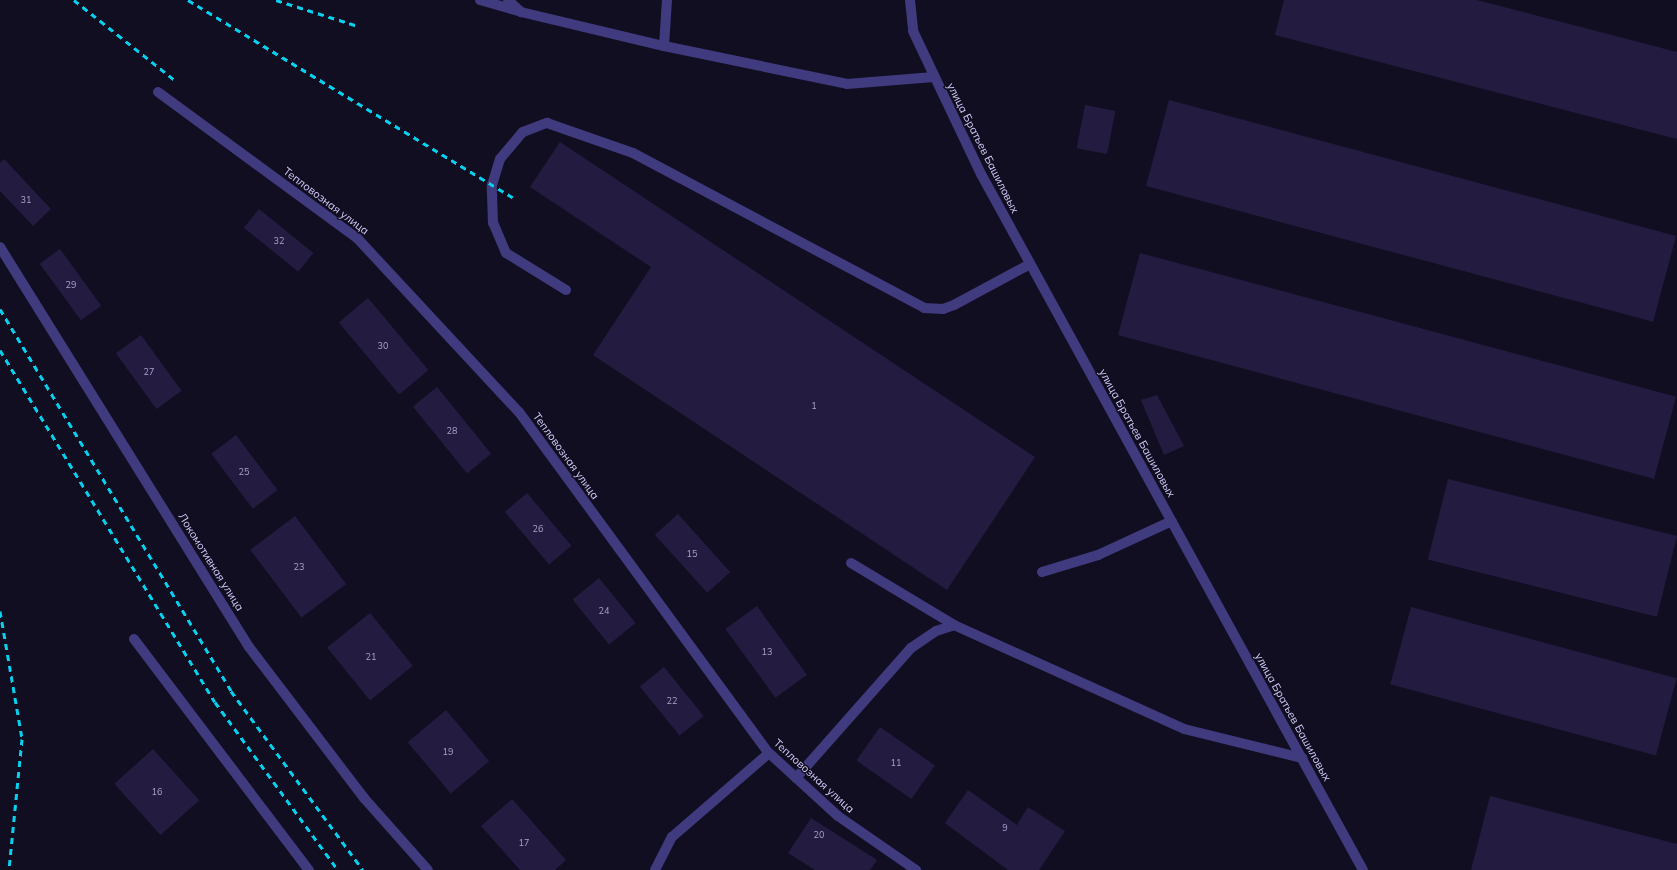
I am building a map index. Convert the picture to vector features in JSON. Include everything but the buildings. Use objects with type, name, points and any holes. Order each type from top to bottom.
[{"type":"street","points":[[480,0],[521,12],[664,46],[847,84],[934,77]]},
{"type":"street","points":[[508,0],[521,12]]},
{"type":"street","points":[[664,46],[667,0]]},
{"type":"street","name":"улица Братьев Башиловых","points":[[910,0],[913,31],[934,77],[1030,264],[1363,870]]},
{"type":"street","name":"Тепловозная улица","points":[[158,92],[358,239],[519,412],[769,754],[838,816],[916,870]]},
{"type":"street","points":[[566,290],[506,253],[493,223],[492,185],[500,159],[523,132],[547,123],[634,153],[924,308],[943,309],[954,305],[1030,264]]},
{"type":"street","name":"Локомотивная улица","points":[[0,247],[250,647],[364,798],[428,870]]},
{"type":"street","points":[[1042,572],[1098,555],[1172,521]]},
{"type":"street","points":[[851,563],[954,625],[1184,729],[1302,758]]},
{"type":"street","points":[[796,778],[911,648],[936,631],[954,625]]},
{"type":"street","points":[[134,639],[309,870]]},
{"type":"street","points":[[655,870],[672,837],[769,754]]},
{"type":"railway","points":[[74,0],[176,81]]},
{"type":"railway","points":[[188,0],[515,199]]},
{"type":"railway","points":[[276,0],[358,26]]},
{"type":"railway","points":[[0,309],[231,691],[363,870]]},
{"type":"railway","points":[[0,350],[215,702],[338,870]]},
{"type":"railway","points":[[0,611],[22,739],[9,870]]}]
